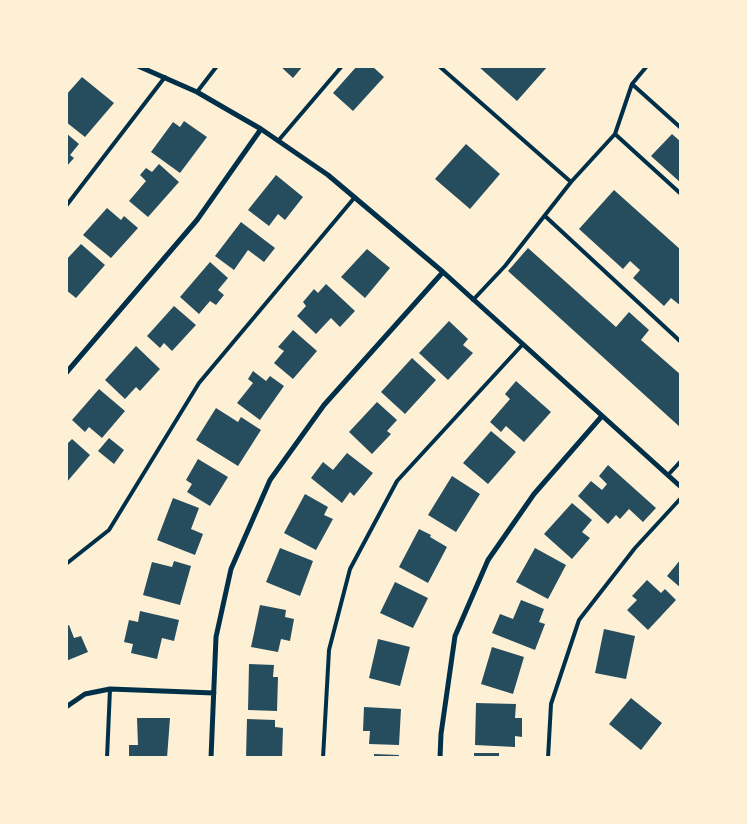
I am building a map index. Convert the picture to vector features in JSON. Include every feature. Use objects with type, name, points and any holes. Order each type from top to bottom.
[{"type":"street","points":[[138,66],[197,92],[261,129],[328,175],[443,272],[681,487]]},
{"type":"street","points":[[66,373],[197,220],[261,129]]},
{"type":"street","points":[[211,758],[216,637],[231,569],[270,480],[324,405],[443,272]]},
{"type":"street","points":[[440,758],[441,734],[455,636],[488,560],[534,494],[602,416]]},
{"type":"street","points":[[66,707],[85,694],[110,689],[214,693]]},
{"type":"lane","points":[[197,92],[217,66]]},
{"type":"lane","points":[[278,141],[342,66]]},
{"type":"lane","points":[[439,66],[571,182]]},
{"type":"lane","points":[[473,300],[505,266],[571,182],[615,134],[632,84],[647,66]]},
{"type":"lane","points":[[66,206],[166,77]]},
{"type":"lane","points":[[632,84],[681,128]]},
{"type":"lane","points":[[615,134],[681,194]]},
{"type":"lane","points":[[66,564],[109,530],[199,383],[355,197]]},
{"type":"lane","points":[[545,216],[681,342]]},
{"type":"lane","points":[[323,758],[329,650],[350,570],[397,481],[523,344]]},
{"type":"lane","points":[[668,475],[681,461]]},
{"type":"lane","points":[[548,758],[551,704],[579,620],[635,548],[681,498]]},
{"type":"lane","points":[[107,758],[110,689]]},
{"type":"building","points":[[280,66],[303,66],[293,78]]},
{"type":"building","points":[[357,66],[372,66],[384,77],[353,111],[333,93]]},
{"type":"building","points":[[478,66],[548,66],[517,101]]},
{"type":"building","points":[[82,77],[114,103],[85,137],[66,122],[66,95]]},
{"type":"building","points":[[184,121],[207,137],[180,173],[151,152],[173,122],[180,127]]},
{"type":"building","points":[[66,133],[79,144],[70,155],[74,158],[66,167]]},
{"type":"building","points":[[672,134],[681,142],[681,183],[651,156]]},
{"type":"building","points":[[466,144],[500,174],[470,209],[435,179]]},
{"type":"building","points":[[159,164],[179,182],[148,217],[129,201],[146,181],[140,175],[146,168],[152,172]]},
{"type":"building","points":[[276,175],[303,197],[285,220],[278,214],[269,226],[248,210]]},
{"type":"building","points":[[614,190],[681,250],[681,306],[671,298],[664,306],[633,278],[640,270],[630,261],[623,269],[579,229]]},
{"type":"building","points":[[107,208],[121,220],[124,216],[138,228],[111,258],[83,235]]},
{"type":"building","points":[[241,222],[275,248],[264,262],[248,250],[234,270],[215,256]]},
{"type":"building","points":[[81,244],[105,265],[76,298],[66,290],[66,260]]},
{"type":"building","points":[[528,248],[616,327],[629,312],[649,330],[641,340],[681,375],[679,380],[681,382],[681,428],[508,271]]},
{"type":"building","points":[[367,249],[390,268],[365,298],[341,277]]},
{"type":"building","points":[[210,262],[228,278],[218,290],[224,295],[216,305],[210,301],[199,314],[180,297]]},
{"type":"building","points":[[326,284],[355,311],[340,327],[331,318],[316,334],[297,316],[306,306],[303,302],[314,289],[318,293]]},
{"type":"building","points":[[174,306],[196,325],[172,351],[164,343],[160,348],[147,336]]},
{"type":"building","points":[[449,321],[468,339],[463,345],[473,353],[448,380],[419,353]]},
{"type":"building","points":[[293,330],[317,351],[293,379],[274,363],[284,351],[278,347]]},
{"type":"building","points":[[136,346],[160,369],[140,391],[136,387],[125,399],[105,380]]},
{"type":"building","points":[[412,358],[436,380],[405,414],[381,392]]},
{"type":"building","points":[[253,371],[266,381],[270,376],[284,386],[260,420],[237,403],[253,383],[248,379]]},
{"type":"building","points":[[516,381],[551,412],[524,442],[506,426],[501,432],[490,422],[510,399],[505,394]]},
{"type":"building","points":[[99,389],[125,411],[102,438],[89,427],[85,432],[72,420]]},
{"type":"building","points":[[377,402],[397,420],[387,431],[391,434],[372,454],[349,432]]},
{"type":"building","points":[[216,408],[238,422],[241,417],[261,430],[238,466],[196,440]]},
{"type":"building","points":[[491,431],[516,452],[488,484],[463,463]]},
{"type":"building","points":[[109,438],[124,450],[114,464],[98,451]]},
{"type":"building","points":[[72,439],[90,455],[66,483],[66,445]]},
{"type":"building","points":[[347,453],[373,473],[354,496],[350,492],[342,503],[311,478],[323,462],[333,470]]},
{"type":"building","points":[[198,459],[228,477],[210,506],[187,492],[192,484],[186,480]]},
{"type":"building","points":[[608,465],[656,508],[643,522],[629,509],[620,519],[616,515],[608,524],[578,496],[591,481],[602,490],[607,484],[599,476]]},
{"type":"building","points":[[452,476],[480,494],[456,532],[428,515]]},
{"type":"building","points":[[305,494],[328,507],[324,515],[333,519],[316,550],[284,533]]},
{"type":"building","points":[[173,498],[199,508],[191,529],[203,534],[195,555],[157,540]]},
{"type":"building","points":[[572,503],[592,520],[582,532],[590,538],[572,559],[544,534]]},
{"type":"building","points":[[419,529],[447,547],[428,583],[399,567]]},
{"type":"building","points":[[280,548],[313,561],[300,596],[266,582]]},
{"type":"building","points":[[535,548],[566,565],[548,599],[516,582]]},
{"type":"building","points":[[681,559],[681,588],[667,576]]},
{"type":"building","points":[[174,561],[191,566],[180,605],[143,595],[152,562],[172,567]]},
{"type":"building","points":[[647,580],[661,593],[665,589],[676,600],[648,630],[627,610],[637,600],[632,596]]},
{"type":"building","points":[[395,582],[428,598],[413,628],[380,613]]},
{"type":"building","points":[[521,600],[544,609],[539,622],[545,624],[535,650],[492,633],[500,614],[513,619]]},
{"type":"building","points":[[260,605],[286,610],[285,617],[294,619],[290,641],[281,639],[278,652],[251,647]]},
{"type":"building","points":[[140,611],[179,620],[174,641],[162,638],[157,659],[131,653],[133,644],[124,642],[129,620],[138,622]]},
{"type":"building","points":[[69,625],[74,638],[81,636],[88,652],[66,661],[66,626]]},
{"type":"building","points":[[604,629],[635,636],[626,679],[595,673]]},
{"type":"building","points":[[378,639],[410,647],[400,686],[369,678]]},
{"type":"building","points":[[492,647],[524,657],[513,694],[481,684]]},
{"type":"building","points":[[249,664],[274,665],[273,677],[278,677],[277,711],[248,710]]},
{"type":"building","points":[[631,698],[662,723],[641,750],[609,724]]},
{"type":"building","points":[[476,703],[516,704],[515,718],[522,718],[522,737],[515,736],[515,747],[475,745]]},
{"type":"building","points":[[364,707],[401,709],[399,745],[369,744],[370,731],[363,731]]},
{"type":"building","points":[[137,718],[170,718],[167,758],[129,758],[129,745],[138,745]]},
{"type":"building","points":[[247,719],[275,720],[275,727],[283,728],[282,758],[246,758]]},
{"type":"building","points":[[474,753],[499,753],[499,758],[474,758]]},
{"type":"building","points":[[374,754],[399,755],[399,758],[374,758]]}]
